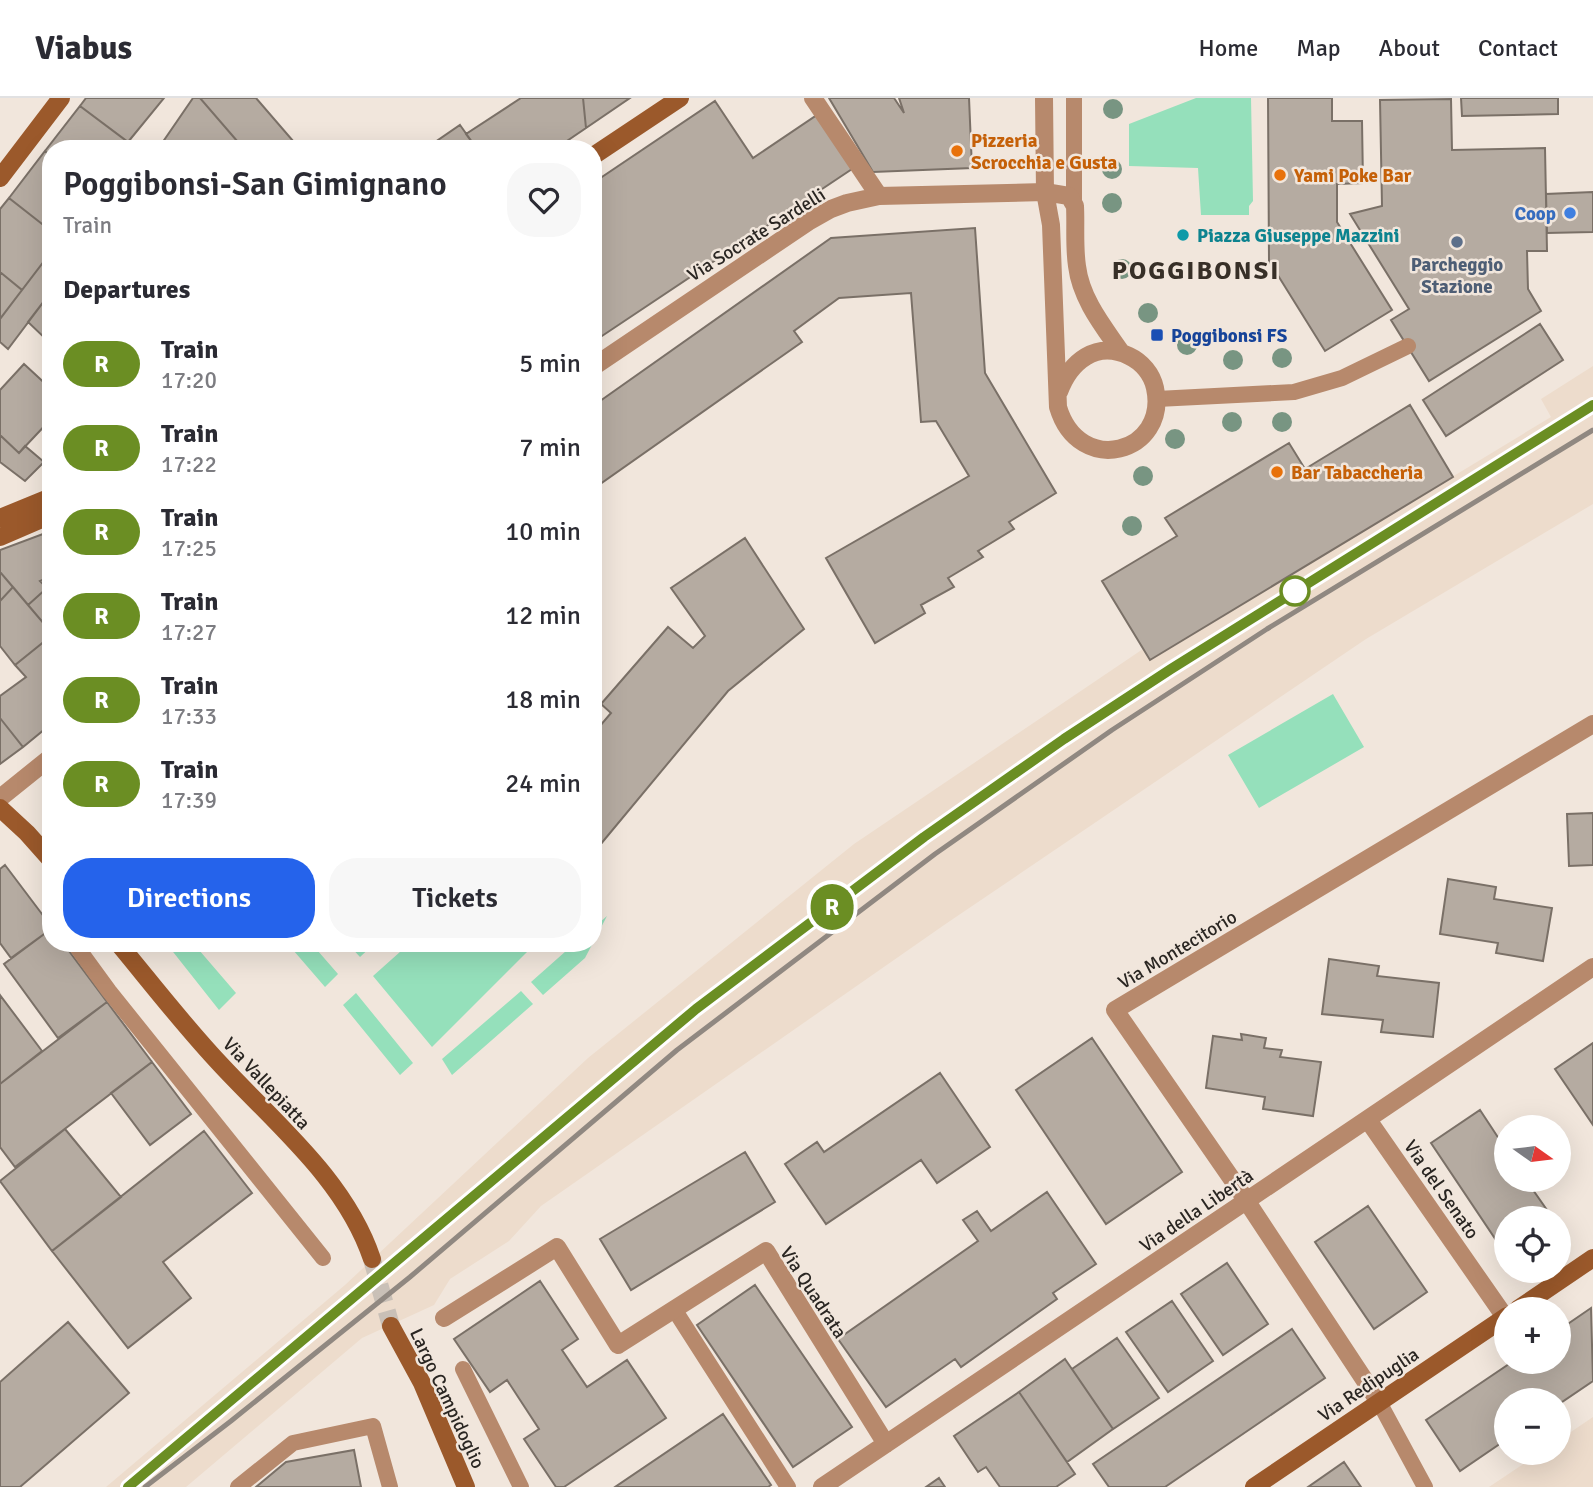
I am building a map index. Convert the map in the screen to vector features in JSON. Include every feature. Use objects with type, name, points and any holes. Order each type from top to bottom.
[{"type":"street","points":[[0,178],[61,98]]},
{"type":"street","points":[[602,150],[680,98]]},
{"type":"street","points":[[813,98],[880,196]]},
{"type":"street","points":[[1044,98],[1045,191],[1051,225],[1058,407],[1062,421],[1069,433],[1081,443],[1108,450],[1123,448],[1138,440],[1155,415],[1157,399],[1154,383],[1147,370],[1136,359],[1121,352],[1105,351],[1088,355],[1074,363],[1064,377],[1059,392]]},
{"type":"street","points":[[1045,191],[1065,194],[1074,202],[1076,264],[1080,282],[1094,313],[1121,352]]},
{"type":"street","name":"Via Socrate Sardelli","points":[[602,361],[808,222],[839,206],[880,196],[1045,191]]},
{"type":"street","points":[[0,518],[42,501]]},
{"type":"street","points":[[0,537],[42,519]]},
{"type":"street","name":"Via Montecitorio","points":[[1379,1402],[1115,1010],[1593,724]]},
{"type":"street","points":[[0,797],[42,764]]},
{"type":"street","points":[[0,808],[42,850]]},
{"type":"street","name":"Via Vallepiatta","points":[[126,952],[205,1047],[329,1181],[353,1214],[372,1259]]},
{"type":"street","name":"Via della Libertà","points":[[822,1487],[1593,967]]},
{"type":"street","name":"Via del Senato","points":[[1368,1120],[1498,1297]]},
{"type":"street","name":"Via Quadrata","points":[[444,1318],[557,1247],[618,1345],[766,1251],[886,1444]]},
{"type":"street","name":"Via Redipuglia","points":[[1535,1297],[1593,1258]]},
{"type":"street","name":"Via Redipuglia","points":[[1254,1487],[1494,1325]]},
{"type":"street","name":"Largo Campidoglio","points":[[391,1326],[422,1383],[466,1487]]},
{"type":"lane","points":[[1074,98],[1074,202]]},
{"type":"lane","points":[[1157,399],[1294,392],[1342,378],[1408,346]]},
{"type":"lane","points":[[81,952],[323,1258]]},
{"type":"lane","points":[[674,1310],[788,1487]]},
{"type":"lane","points":[[463,1370],[521,1487]]},
{"type":"lane","points":[[1379,1402],[1425,1487]]},
{"type":"lane","points":[[238,1487],[293,1443],[373,1426],[390,1487]]},
{"type":"shaded area","points":[[1593,366],[1593,504],[1366,639],[947,923],[541,1206],[509,1241],[450,1279],[434,1305],[362,1338],[186,1487],[106,1487],[345,1285],[588,1058],[854,844],[1143,649],[1150,660],[1551,417],[1541,399]]},
{"type":"shaded area","points":[[1593,1417],[1593,1487],[1489,1487],[1522,1465],[1571,1465],[1571,1432]]},
{"type":"green space","points":[[1196,98],[1251,98],[1253,201],[1249,206],[1249,215],[1201,215],[1198,168],[1129,166],[1129,124]]},
{"type":"green space","points":[[1333,694],[1364,747],[1259,808],[1228,755]]},
{"type":"green space","points":[[173,952],[201,952],[236,993],[219,1010]]},
{"type":"green space","points":[[295,952],[319,952],[338,974],[325,987]]},
{"type":"green space","points":[[400,952],[527,952],[432,1047],[373,976]]},
{"type":"green space","points":[[565,952],[588,952],[585,958],[543,995],[531,982]]},
{"type":"green space","points":[[521,991],[533,1004],[452,1075],[442,1059]]},
{"type":"green space","points":[[356,993],[413,1063],[400,1075],[343,1005]]},
{"type":"building","points":[[86,98],[164,98],[130,140],[125,140],[80,106]]},
{"type":"building","points":[[193,98],[200,98],[236,140],[164,140]]},
{"type":"building","points":[[200,98],[256,98],[292,140],[236,140]]},
{"type":"building","points":[[521,98],[583,98],[586,128],[568,140],[470,140],[466,134]]},
{"type":"building","points":[[583,98],[630,98],[586,128]]},
{"type":"building","points":[[829,98],[894,98],[904,113],[899,98],[969,98],[972,168],[873,172]]},
{"type":"building","points":[[1268,98],[1332,98],[1332,121],[1362,121],[1363,183],[1337,184],[1337,222],[1392,310],[1325,351],[1269,261]]},
{"type":"building","points":[[1461,98],[1558,98],[1558,114],[1462,116]]},
{"type":"building","name":"Parcheggio Stazione","points":[[1451,99],[1452,150],[1545,148],[1547,251],[1527,251],[1528,289],[1541,311],[1429,381],[1391,320],[1409,309],[1350,214],[1382,206],[1380,100]]},
{"type":"building","points":[[715,101],[753,158],[817,115],[852,169],[602,336],[602,177]]},
{"type":"building","points":[[80,106],[125,140],[54,140]]},
{"type":"building","points":[[460,125],[471,140],[438,140]]},
{"type":"building","points":[[42,155],[42,224],[9,198]]},
{"type":"building","name":"Coop","points":[[1593,192],[1593,232],[1547,233],[1546,194]]},
{"type":"building","points":[[9,198],[42,224],[42,264],[22,290],[0,272],[0,209]]},
{"type":"building","points":[[975,228],[985,373],[1056,493],[1009,522],[1014,529],[978,551],[983,557],[948,578],[954,587],[921,605],[925,613],[875,643],[826,558],[969,476],[936,421],[921,422],[911,293],[839,298],[794,331],[802,342],[602,483],[602,400],[831,238]]},
{"type":"building","points":[[42,264],[42,304],[8,349],[0,342],[0,319]]},
{"type":"building","points":[[0,272],[22,290],[0,319]]},
{"type":"building","points":[[42,304],[42,335],[28,322]]},
{"type":"building","points":[[1540,324],[1563,360],[1446,436],[1423,400]]},
{"type":"building","points":[[24,364],[42,381],[42,429],[19,453],[0,435],[0,390]]},
{"type":"building","points":[[1410,405],[1453,477],[1150,660],[1102,581],[1177,536],[1165,518],[1289,443],[1305,469]]},
{"type":"building","points":[[0,435],[19,453],[25,446],[42,460],[42,464],[25,481],[0,462]]},
{"type":"building","points":[[42,534],[42,592],[28,605],[0,572],[0,550]]},
{"type":"building","points":[[745,538],[804,629],[728,691],[602,843],[602,724],[611,713],[602,703],[668,627],[693,648],[705,636],[671,588]]},
{"type":"building","points":[[0,572],[13,587],[0,601]]},
{"type":"building","points":[[13,587],[42,621],[42,643],[15,665],[0,646],[0,601]]},
{"type":"building","points":[[42,592],[42,621],[28,605]]},
{"type":"building","points":[[42,643],[42,731],[23,747],[0,718],[0,696],[26,677],[15,665]]},
{"type":"building","points":[[0,718],[23,747],[0,764]]},
{"type":"building","points":[[1593,813],[1593,865],[1569,866],[1567,814]]},
{"type":"building","points":[[5,865],[42,914],[42,936],[11,958],[0,943],[0,869]]},
{"type":"building","points":[[1448,879],[1496,887],[1494,899],[1552,908],[1543,961],[1496,953],[1498,943],[1440,934]]},
{"type":"building","points":[[42,936],[42,952],[70,952],[107,1002],[58,1038],[4,964]]},
{"type":"building","points":[[1329,959],[1379,966],[1377,976],[1439,983],[1433,1037],[1381,1032],[1383,1020],[1322,1014]]},
{"type":"building","points":[[0,995],[42,1051],[0,1084]]},
{"type":"building","points":[[107,1002],[152,1062],[15,1167],[0,1147],[0,1084]]},
{"type":"building","points":[[1241,1034],[1266,1038],[1264,1048],[1282,1050],[1280,1057],[1321,1062],[1313,1116],[1263,1109],[1265,1097],[1206,1088],[1213,1036],[1242,1040]]},
{"type":"building","points":[[1092,1038],[1182,1172],[1106,1224],[1016,1090]]},
{"type":"building","points":[[1593,1043],[1593,1125],[1555,1069]]},
{"type":"building","points":[[152,1062],[191,1114],[150,1145],[111,1093]]},
{"type":"building","points":[[940,1073],[990,1147],[937,1183],[921,1160],[826,1224],[785,1164],[817,1142],[824,1152]]},
{"type":"building","points":[[1480,1110],[1494,1131],[1494,1192],[1534,1192],[1544,1206],[1494,1206],[1494,1237],[1431,1143]]},
{"type":"building","points":[[65,1129],[121,1197],[52,1251],[0,1181]]},
{"type":"building","points":[[204,1131],[252,1193],[163,1262],[191,1298],[128,1348],[52,1251]]},
{"type":"building","points":[[745,1152],[775,1202],[631,1290],[600,1239]]},
{"type":"building","points":[[1047,1192],[1096,1264],[1053,1293],[1057,1299],[961,1367],[955,1359],[886,1407],[838,1339],[978,1241],[963,1220],[977,1211],[991,1231]]},
{"type":"building","points":[[1368,1206],[1427,1292],[1374,1329],[1315,1242]]},
{"type":"building","points":[[1227,1263],[1268,1324],[1223,1355],[1181,1294]]},
{"type":"building","points":[[540,1281],[578,1339],[562,1350],[587,1387],[627,1360],[666,1418],[564,1487],[556,1487],[524,1439],[539,1429],[507,1380],[490,1392],[454,1339]]},
{"type":"building","points":[[755,1285],[852,1427],[793,1467],[697,1325]]},
{"type":"building","points":[[1172,1301],[1213,1361],[1168,1392],[1126,1332]]},
{"type":"building","points":[[1591,1308],[1593,1381],[1571,1396],[1571,1388],[1494,1388],[1494,1448],[1460,1471],[1426,1420],[1494,1374],[1571,1374],[1571,1322]]},
{"type":"building","points":[[68,1322],[129,1393],[20,1487],[0,1487],[0,1382]]},
{"type":"building","points":[[1292,1329],[1325,1378],[1165,1487],[1109,1487],[1093,1464]]},
{"type":"building","points":[[1117,1338],[1159,1398],[1113,1429],[1072,1369]]},
{"type":"building","points":[[1065,1359],[1113,1429],[1067,1462],[1019,1392]]},
{"type":"building","points":[[1019,1392],[1075,1474],[1056,1487],[1000,1487],[986,1467],[978,1472],[954,1436]]},
{"type":"building","points":[[723,1414],[771,1485],[615,1487]]},
{"type":"building","points":[[354,1450],[361,1487],[256,1487],[286,1462]]},
{"type":"building","points":[[1344,1462],[1361,1487],[1308,1487]]},
{"type":"building","points":[[939,1478],[945,1487],[926,1487]]},
{"type":"tunnel","points":[[372,1259],[391,1326]]},
{"type":"railway","points":[[128,1487],[666,1034],[888,863],[1003,782],[1236,627],[1593,405]]},
{"type":"railway","points":[[145,1487],[410,1277],[677,1050],[935,854],[1112,730],[1267,629],[1593,430]]},
{"type":"train","name":"R","points":[[128,1487],[696,1009],[924,837],[1064,739],[1171,669],[1593,405]]},
{"type":"place","name":"Pizzeria Scrocchia e Gusta","points":[[957,151]]},
{"type":"place","name":"Yami Poke Bar","points":[[1280,175]]},
{"type":"place","name":"Coop","points":[[1570,213]]},
{"type":"place","name":"Piazza Giuseppe Mazzini","points":[[1183,235]]},
{"type":"place","name":"Parcheggio Stazione","points":[[1457,242]]},
{"type":"place","name":"Poggibonsi FS","points":[[1157,335]]},
{"type":"place","name":"Bar Tabaccheria","points":[[1277,472]]},
{"type":"district","name":"POGGIBONSI","points":[[1196,270]]}]
